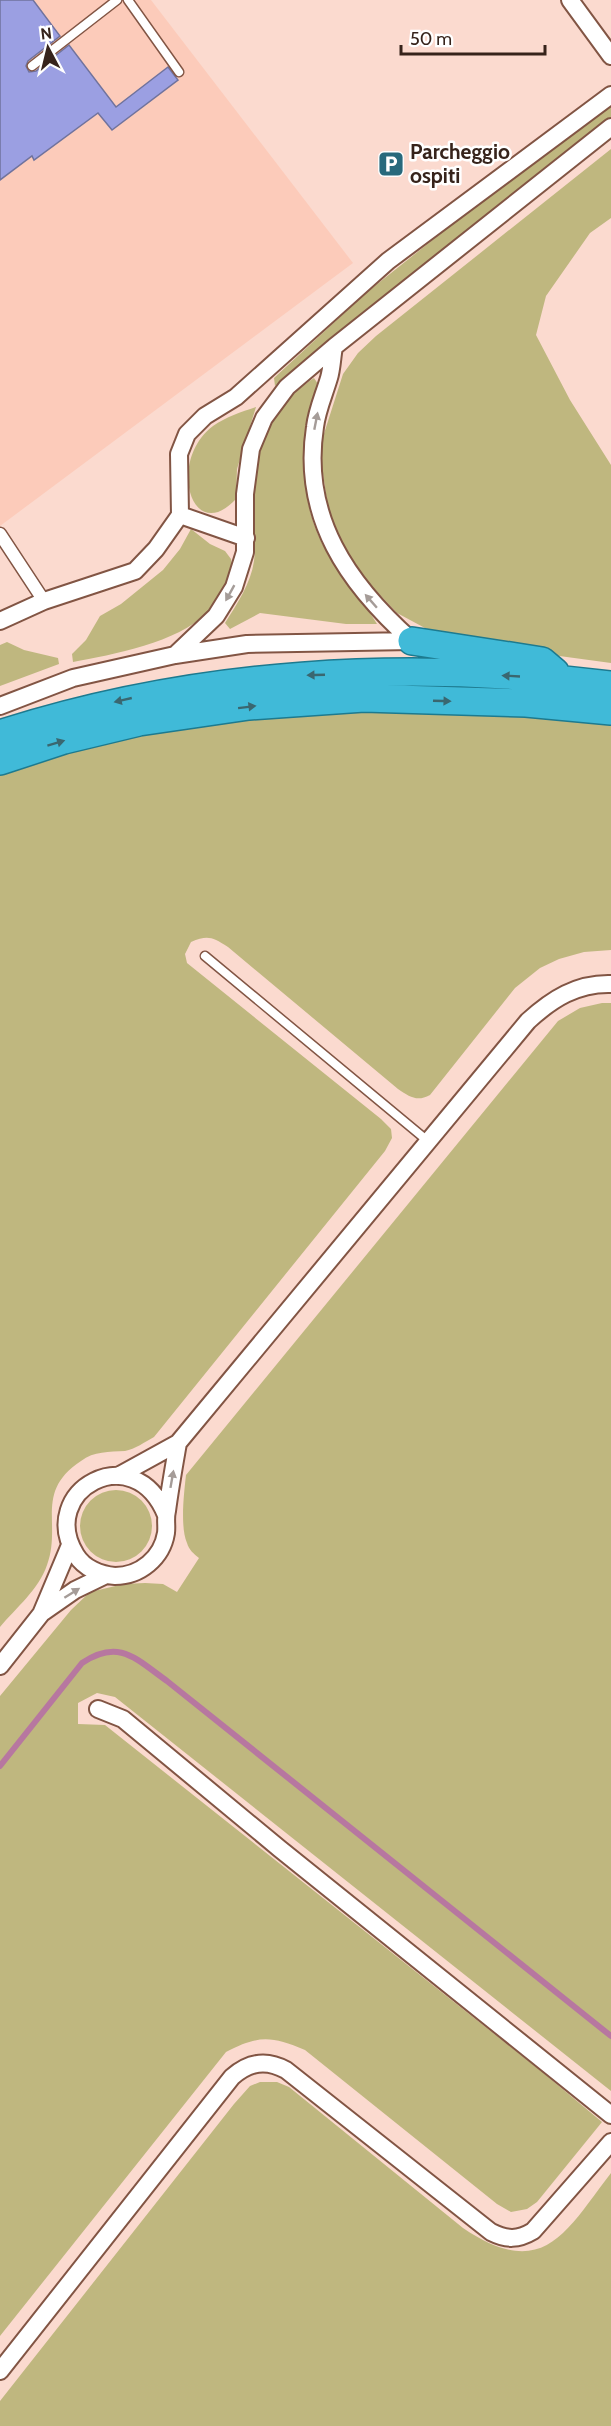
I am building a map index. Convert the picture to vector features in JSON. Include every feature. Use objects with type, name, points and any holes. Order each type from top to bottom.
[{"type":"highway","points":[[412,641],[542,661],[563,679]]},
{"type":"highway","points":[[0,734],[51,718],[130,699],[211,685],[295,676],[368,673],[455,674],[563,679],[611,685]]},
{"type":"highway","points":[[0,761],[64,740],[140,722],[249,706],[364,698],[526,703],[611,711]]},
{"type":"street","points":[[570,0],[611,56]]},
{"type":"street","points":[[0,621],[45,601],[135,572],[156,549],[180,515],[179,454],[187,434],[205,416],[236,397],[388,261],[611,95]]},
{"type":"street","points":[[175,655],[216,616],[234,588],[246,552],[245,494],[251,449],[264,418],[286,387],[611,127]]},
{"type":"street","points":[[334,347],[330,376],[318,413],[313,442],[313,472],[318,506],[330,539],[345,567],[384,617],[412,641]]},
{"type":"street","points":[[180,515],[246,538]]},
{"type":"street","points":[[0,534],[45,601]]},
{"type":"street","points":[[0,706],[73,678],[175,655],[247,644],[412,641]]},
{"type":"street","points":[[178,1443],[166,1515],[167,1532],[162,1548],[152,1561],[139,1571],[123,1576],[106,1575],[91,1569],[78,1559],[70,1545],[66,1528],[68,1512],[75,1497],[87,1485],[118,1476],[178,1443],[528,1021],[549,1002],[574,989],[611,984]]},
{"type":"street","points":[[118,1476],[134,1479],[148,1487],[160,1500],[166,1515]]},
{"type":"street","points":[[0,1666],[41,1614],[70,1545]]},
{"type":"street","points":[[41,1614],[75,1590],[106,1575]]},
{"type":"street","points":[[98,1709],[123,1719],[280,1849],[611,2115]]},
{"type":"street","points":[[0,2371],[232,2077],[252,2064],[264,2062],[286,2070],[501,2238],[523,2237],[533,2231],[611,2142]]},
{"type":"lane","points":[[32,66],[117,0]]},
{"type":"lane","points":[[128,0],[179,72]]},
{"type":"lane","points":[[205,956],[429,1142]]},
{"type":"shaded area","points":[[0,0],[151,0],[353,263],[0,526]]},
{"type":"shaded area","points":[[611,103],[611,118],[275,386],[274,378],[366,293],[529,163]]},
{"type":"shaded area","points":[[611,149],[611,218],[590,233],[546,296],[536,335],[570,400],[611,465],[611,663],[487,646],[438,635],[397,613],[360,574],[342,547],[329,515],[321,443],[343,374],[358,353],[376,336]]},
{"type":"shaded area","points":[[314,378],[320,387],[306,456],[307,499],[321,542],[344,579],[377,624],[346,624],[260,613],[230,629],[225,623],[247,585],[254,561],[256,476],[264,439],[282,407]]},
{"type":"shaded area","points":[[256,407],[237,469],[236,499],[220,511],[207,513],[197,506],[190,493],[188,477],[191,458],[199,441],[213,426]]},
{"type":"shaded area","points":[[191,529],[210,544],[225,551],[231,559],[233,570],[218,598],[206,613],[179,632],[144,646],[73,662],[72,654],[86,640],[100,616],[121,604],[163,570],[180,549]]},
{"type":"shaded area","points":[[7,642],[24,650],[58,658],[59,664],[0,686],[0,645]]},
{"type":"shaded area","points":[[399,707],[611,721],[611,950],[584,952],[559,959],[540,968],[515,988],[430,1095],[417,1098],[398,1089],[228,947],[210,938],[191,942],[185,954],[187,963],[381,1119],[391,1129],[392,1138],[385,1151],[154,1437],[129,1450],[91,1455],[67,1473],[58,1485],[54,1497],[51,1550],[47,1565],[33,1590],[0,1627],[0,774],[104,741],[167,727],[312,712]]},
{"type":"shaded area","points":[[611,1003],[611,2091],[115,1697],[97,1693],[78,1703],[78,1724],[105,1725],[602,2122],[537,2202],[527,2209],[511,2212],[497,2204],[305,2050],[283,2042],[265,2039],[237,2046],[226,2052],[0,2336],[0,1696],[71,1610],[90,1592],[124,1584],[145,1583],[163,1584],[177,1592],[199,1558],[189,1548],[185,1536],[183,1510],[186,1475],[558,1021],[580,1008]]},
{"type":"shaded area","points":[[116,1490],[136,1496],[146,1506],[152,1526],[146,1546],[136,1556],[116,1562],[96,1556],[86,1546],[80,1526],[86,1506],[96,1496]]},
{"type":"shaded area","points":[[260,2082],[277,2082],[289,2087],[463,2228],[490,2244],[513,2251],[533,2250],[550,2243],[580,2214],[611,2173],[611,2426],[0,2426],[0,2401],[234,2104],[250,2086]]},
{"type":"building","points":[[0,0],[33,0],[60,36],[28,61],[26,66],[29,72],[36,71],[69,45],[116,107],[168,67],[178,80],[112,130],[98,113],[34,160],[32,156],[0,180]]},
{"type":"waterway","points":[[0,1766],[82,1663],[107,1652],[127,1654],[167,1681],[611,2036]]},
{"type":"place","name":"Parcheggio ospiti","points":[[391,164]]}]
